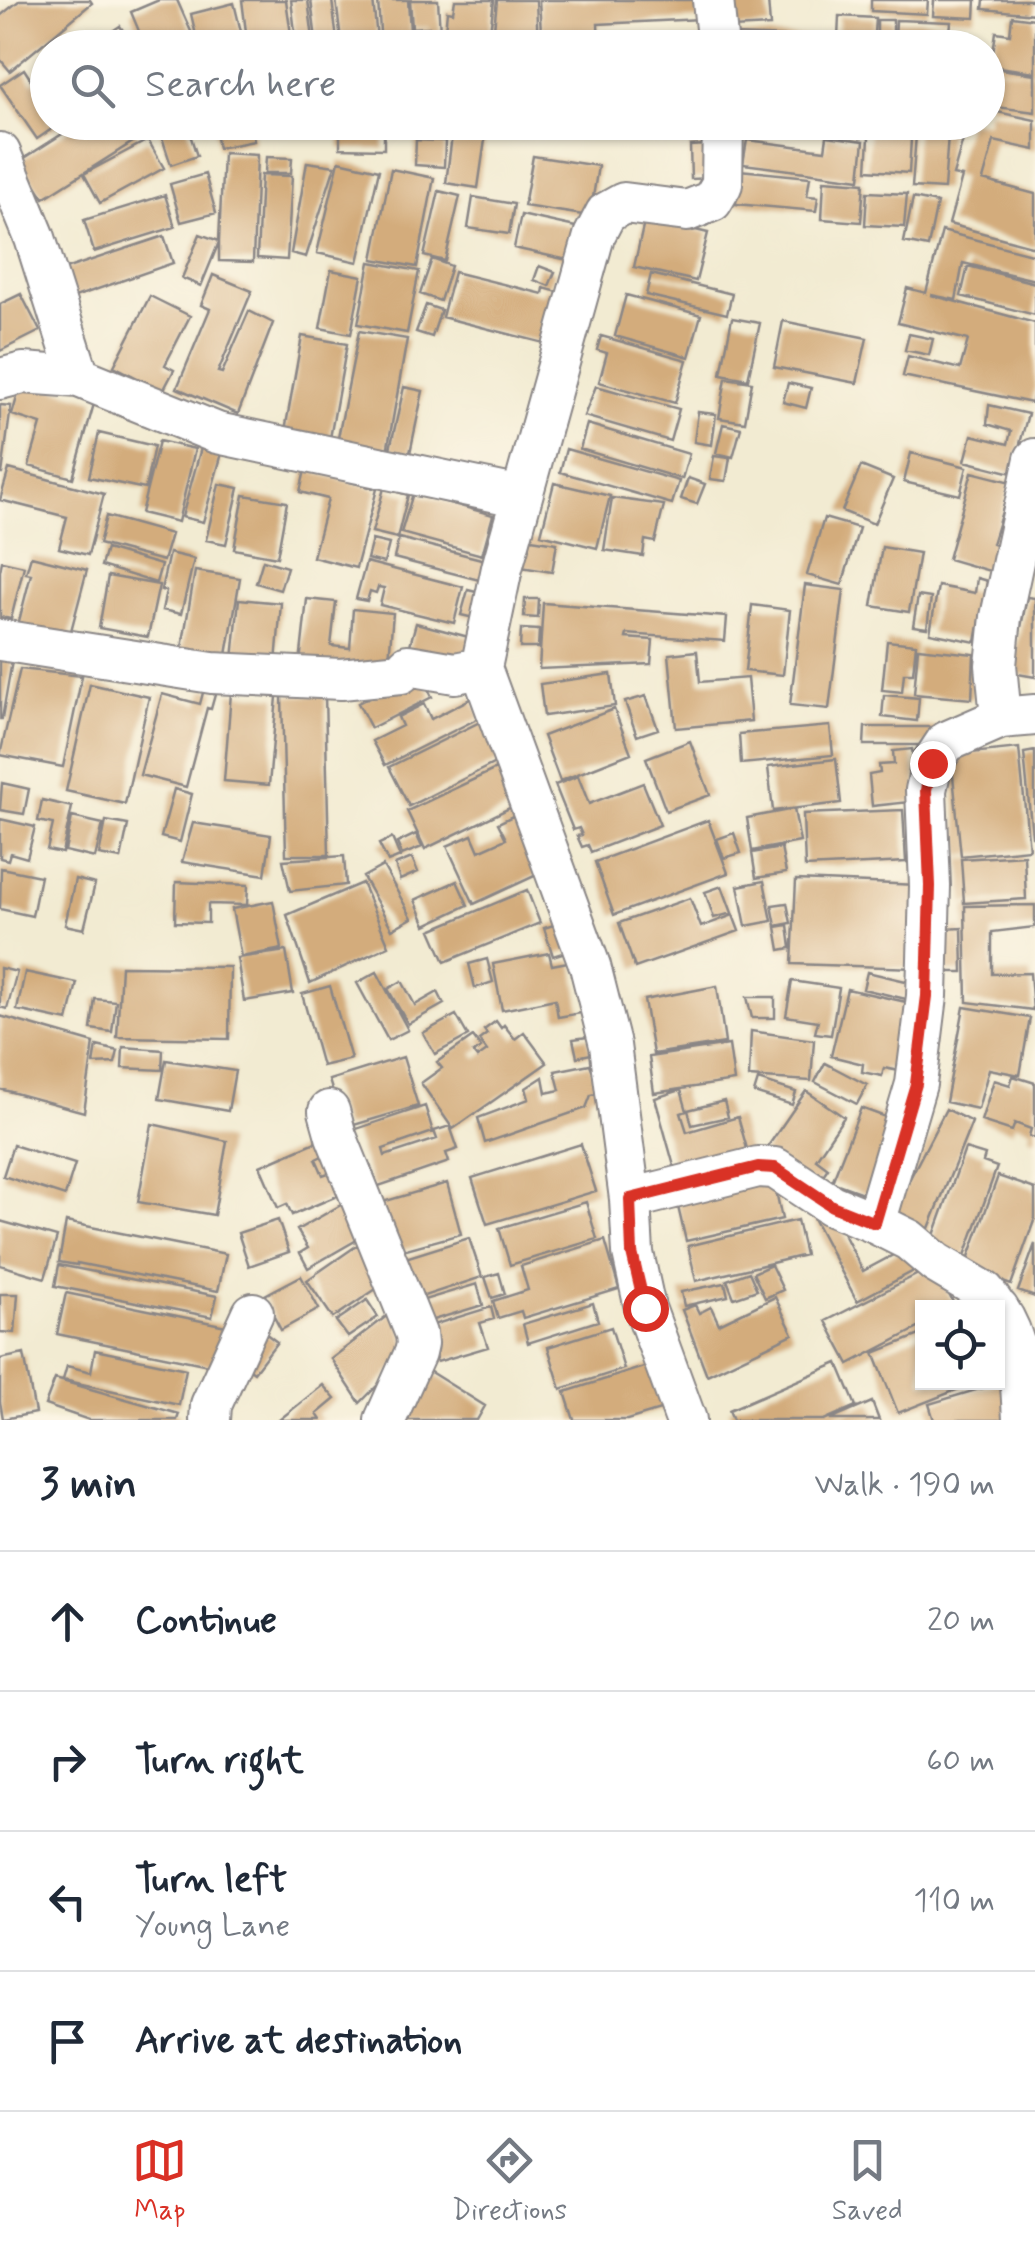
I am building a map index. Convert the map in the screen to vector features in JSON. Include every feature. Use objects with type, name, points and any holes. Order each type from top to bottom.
[{"type":"street","points":[[713,0],[716,30]]},
{"type":"street","points":[[686,1420],[645,1308],[632,1253],[630,1199],[610,1046],[590,966],[481,668],[502,568],[594,236],[606,213],[624,203],[687,211],[712,201],[722,184],[723,140]]},
{"type":"street","points":[[0,153],[35,238],[79,377]]},
{"type":"street","points":[[0,380],[23,374],[79,377],[217,433],[521,497]]},
{"type":"street","points":[[875,1223],[916,1084],[927,996],[930,886],[926,790],[932,763],[946,742],[1018,716],[996,665],[1001,617],[1035,459]]},
{"type":"street","points":[[0,640],[212,674],[341,679],[401,673],[408,665],[455,673],[481,668]]},
{"type":"street","points":[[329,1111],[416,1334],[415,1353],[386,1420]]},
{"type":"street","points":[[630,1199],[758,1167],[775,1168],[832,1206],[908,1240],[991,1300]]},
{"type":"street","points":[[210,1420],[211,1405],[253,1313]]},
{"type":"street","points":[[1005,1321],[1021,1364],[1023,1420]]},
{"type":"building","points":[[20,0],[92,3],[59,30],[30,30],[30,54],[10,71],[0,59],[0,16]]},
{"type":"building","points":[[159,0],[177,0],[190,30],[138,30],[131,12]]},
{"type":"building","points":[[242,0],[286,0],[290,30],[246,30]]},
{"type":"building","points":[[291,0],[308,0],[312,30],[295,30]]},
{"type":"building","points":[[311,0],[332,0],[336,30],[315,30]]},
{"type":"building","points":[[336,0],[373,0],[376,30],[340,30]]},
{"type":"building","points":[[378,0],[408,0],[410,30],[380,30]]},
{"type":"building","points":[[410,0],[438,0],[440,30],[412,28]]},
{"type":"building","points":[[455,0],[494,0],[490,30],[445,30],[447,11],[453,12]]},
{"type":"building","points":[[497,0],[536,0],[537,30],[494,30]]},
{"type":"building","points":[[539,0],[700,0],[701,19],[598,24],[598,30],[541,30]]},
{"type":"building","points":[[730,0],[768,0],[770,26],[731,28]]},
{"type":"building","points":[[871,0],[928,0],[927,14],[871,11]]},
{"type":"building","points":[[934,0],[976,0],[975,18],[933,16]]},
{"type":"building","points":[[984,0],[1035,0],[1035,14],[983,9]]},
{"type":"building","points":[[234,3],[241,30],[195,30],[191,14]]},
{"type":"building","points":[[839,16],[875,18],[874,30],[838,30]]},
{"type":"building","points":[[1012,16],[1035,19],[1035,72],[1005,68],[1005,33],[1010,34]]},
{"type":"building","points":[[877,20],[893,20],[893,30],[877,30]]},
{"type":"building","points":[[896,20],[951,22],[950,30],[896,30]]},
{"type":"building","points":[[24,69],[30,78],[30,129],[0,85]]},
{"type":"building","points":[[1005,70],[1035,74],[1035,112],[1005,108]]},
{"type":"building","points":[[1005,114],[1035,120],[1035,150],[994,141],[983,180],[1035,194],[1035,247],[949,224],[962,177],[953,175],[963,140],[1005,140]]},
{"type":"building","points":[[53,140],[136,140],[44,198],[20,161]]},
{"type":"building","points":[[148,140],[164,168],[100,203],[84,174]]},
{"type":"building","points":[[163,140],[192,140],[197,156],[171,165]]},
{"type":"building","points":[[216,140],[254,140],[254,141],[218,148]]},
{"type":"building","points":[[340,140],[384,140],[384,149],[340,148]]},
{"type":"building","points":[[416,140],[445,141],[444,167],[415,165]]},
{"type":"building","points":[[451,140],[485,140],[478,188],[446,183]]},
{"type":"building","points":[[704,140],[712,140],[713,178],[691,179],[690,146],[704,145]]},
{"type":"building","points":[[747,140],[825,150],[826,140],[864,141],[860,179],[743,164]]},
{"type":"building","points":[[869,140],[911,140],[909,173],[867,170]]},
{"type":"building","points":[[916,140],[948,140],[944,189],[912,187]]},
{"type":"building","points":[[223,153],[257,155],[253,262],[219,261],[219,242],[201,286],[182,278],[200,234],[219,241]]},
{"type":"building","points":[[533,156],[598,166],[590,216],[524,206]]},
{"type":"building","points":[[266,157],[292,158],[291,173],[265,173]]},
{"type":"building","points":[[339,161],[379,170],[358,262],[317,253]]},
{"type":"building","points":[[307,162],[335,166],[306,257],[291,253]]},
{"type":"building","points":[[391,169],[434,178],[417,267],[373,259]]},
{"type":"building","points":[[739,170],[810,177],[807,196],[818,197],[816,211],[736,204]]},
{"type":"building","points":[[205,174],[216,213],[181,222],[170,184]]},
{"type":"building","points":[[261,175],[292,176],[287,260],[257,258]]},
{"type":"building","points":[[824,180],[864,183],[861,222],[822,219]]},
{"type":"building","points":[[439,191],[460,196],[445,261],[424,256]]},
{"type":"building","points":[[867,192],[907,194],[904,227],[865,225]]},
{"type":"building","points":[[165,195],[175,227],[94,252],[84,220]]},
{"type":"building","points":[[473,197],[514,204],[509,234],[468,228]]},
{"type":"building","points":[[913,198],[937,203],[928,247],[904,242]]},
{"type":"building","points":[[521,215],[580,228],[572,261],[514,248]]},
{"type":"building","points":[[645,218],[708,233],[696,281],[634,267]]},
{"type":"building","points":[[942,231],[1035,255],[1035,280],[963,263],[956,300],[931,295],[1035,323],[1032,403],[903,376],[908,356],[960,369],[968,340],[898,323],[907,288],[926,293]]},
{"type":"building","points":[[164,236],[173,263],[72,298],[62,270]]},
{"type":"building","points":[[432,259],[451,266],[440,301],[420,294]]},
{"type":"building","points":[[370,262],[419,271],[407,333],[358,324]]},
{"type":"building","points":[[539,266],[555,272],[549,286],[534,280]]},
{"type":"building","points":[[968,266],[1035,283],[1035,315],[961,296]]},
{"type":"building","points":[[331,270],[362,276],[351,334],[320,328]]},
{"type":"building","points":[[454,272],[543,294],[544,288],[569,295],[556,346],[442,317]]},
{"type":"building","points":[[651,274],[732,294],[727,314],[646,295]]},
{"type":"building","points":[[213,275],[252,291],[218,372],[222,373],[249,311],[273,323],[238,414],[177,388],[210,309],[201,305]]},
{"type":"building","points":[[21,294],[40,331],[0,351],[0,304]]},
{"type":"building","points":[[626,295],[701,315],[689,357],[615,336]]},
{"type":"building","points":[[150,296],[190,316],[165,365],[174,370],[163,391],[114,366]]},
{"type":"building","points":[[426,305],[441,310],[432,337],[416,332]]},
{"type":"building","points":[[732,318],[760,323],[748,379],[721,374]]},
{"type":"building","points":[[783,321],[867,338],[857,383],[774,367]]},
{"type":"building","points":[[359,331],[407,339],[387,452],[337,443]]},
{"type":"building","points":[[909,334],[933,339],[929,355],[905,350]]},
{"type":"building","points":[[302,336],[347,344],[329,444],[284,436]]},
{"type":"building","points":[[601,336],[687,360],[675,403],[599,382],[607,353],[597,350]]},
{"type":"building","points":[[726,378],[752,382],[745,422],[719,418]]},
{"type":"building","points":[[22,380],[95,400],[73,478],[29,466],[41,424],[12,415]]},
{"type":"building","points":[[788,383],[811,388],[806,408],[783,402]]},
{"type":"building","points":[[596,386],[679,409],[670,441],[584,416]]},
{"type":"building","points":[[404,387],[423,391],[410,453],[390,449]]},
{"type":"building","points":[[0,405],[11,406],[2,474],[0,474]]},
{"type":"building","points":[[989,405],[1028,414],[1012,473],[965,461],[972,435],[1008,444],[1011,431],[987,424]]},
{"type":"building","points":[[698,412],[716,414],[712,445],[694,442]]},
{"type":"building","points":[[587,424],[689,454],[682,479],[580,449]]},
{"type":"building","points":[[723,424],[741,428],[733,457],[716,453]]},
{"type":"building","points":[[99,433],[154,446],[145,489],[89,477]]},
{"type":"building","points":[[159,441],[195,449],[178,522],[141,513]]},
{"type":"building","points":[[201,448],[222,453],[203,522],[182,517]]},
{"type":"building","points":[[566,449],[679,481],[672,504],[560,472]]},
{"type":"building","points":[[911,453],[967,467],[960,495],[904,482]]},
{"type":"building","points":[[714,456],[730,458],[726,481],[710,479]]},
{"type":"building","points":[[861,466],[893,479],[874,524],[842,511]]},
{"type":"building","points":[[9,469],[104,494],[88,555],[59,548],[67,517],[0,500]]},
{"type":"building","points":[[305,470],[377,489],[356,568],[313,557],[328,499],[300,492]]},
{"type":"building","points":[[972,472],[1011,482],[992,544],[1002,547],[993,572],[948,559]]},
{"type":"building","points":[[688,478],[705,484],[697,504],[681,499]]},
{"type":"building","points":[[554,483],[610,496],[597,548],[541,534]]},
{"type":"building","points":[[219,484],[239,488],[226,544],[206,540]]},
{"type":"building","points":[[384,488],[408,495],[397,538],[372,532]]},
{"type":"building","points":[[413,493],[493,515],[482,555],[401,533]]},
{"type":"building","points":[[244,495],[287,502],[277,557],[234,549]]},
{"type":"building","points":[[612,498],[664,505],[655,542],[645,540],[643,556],[604,550]]},
{"type":"building","points":[[106,516],[171,534],[163,561],[99,544]]},
{"type":"building","points":[[824,518],[859,528],[842,585],[807,575]]},
{"type":"building","points":[[399,538],[489,561],[483,581],[394,558]]},
{"type":"building","points":[[525,538],[557,543],[552,572],[521,567]]},
{"type":"building","points":[[372,540],[389,544],[384,563],[367,559]]},
{"type":"building","points":[[882,547],[919,553],[909,612],[872,606]]},
{"type":"building","points":[[106,549],[161,565],[156,583],[101,566]]},
{"type":"building","points":[[169,553],[194,559],[181,614],[162,610],[166,591],[161,590]]},
{"type":"building","points":[[31,556],[87,570],[67,646],[16,633],[31,574],[26,573]]},
{"type":"building","points":[[263,560],[287,567],[280,590],[256,583]]},
{"type":"building","points":[[2,561],[24,566],[11,619],[0,617]]},
{"type":"building","points":[[366,562],[463,587],[454,623],[380,605],[384,588],[378,587],[376,593],[370,591],[367,601],[356,599]]},
{"type":"building","points":[[195,571],[240,578],[226,661],[181,654]]},
{"type":"building","points":[[108,576],[159,585],[148,637],[99,628]]},
{"type":"building","points":[[977,578],[987,581],[976,642],[930,633],[938,586],[975,593]]},
{"type":"building","points":[[805,585],[844,590],[829,709],[790,705]]},
{"type":"building","points":[[468,590],[484,594],[478,619],[461,615]]},
{"type":"building","points":[[918,596],[931,598],[927,628],[913,626]]},
{"type":"building","points":[[1027,597],[1035,598],[1035,677],[1012,673]]},
{"type":"building","points":[[239,599],[281,603],[276,663],[233,659]]},
{"type":"building","points":[[307,599],[336,602],[331,646],[350,648],[353,609],[393,613],[388,671],[300,663]]},
{"type":"building","points":[[525,599],[539,599],[538,618],[524,617]]},
{"type":"building","points":[[543,603],[727,617],[725,641],[627,634],[626,638],[653,640],[651,664],[539,669]]},
{"type":"building","points":[[752,605],[790,610],[783,675],[745,671]]},
{"type":"building","points":[[416,623],[472,638],[464,667],[408,652]]},
{"type":"building","points":[[521,629],[539,630],[538,648],[520,648]]},
{"type":"building","points":[[887,641],[916,644],[913,673],[904,673],[902,692],[882,690]]},
{"type":"building","points":[[918,648],[974,654],[972,699],[914,694]]},
{"type":"building","points":[[697,651],[700,682],[747,678],[751,721],[676,728],[669,654]]},
{"type":"building","points":[[0,659],[12,661],[2,719],[0,719]]},
{"type":"building","points":[[20,669],[82,676],[63,767],[0,755]]},
{"type":"building","points":[[420,672],[432,697],[371,728],[358,703]]},
{"type":"building","points":[[611,674],[615,706],[544,716],[540,684]]},
{"type":"building","points":[[90,684],[149,697],[125,804],[66,791]]},
{"type":"building","points":[[204,689],[216,691],[211,709],[207,708],[186,787],[140,775],[162,694],[200,704]]},
{"type":"building","points":[[231,693],[277,697],[269,785],[224,781]]},
{"type":"building","points":[[325,695],[329,855],[286,855],[282,696]]},
{"type":"building","points":[[884,695],[919,698],[917,721],[882,717]]},
{"type":"building","points":[[646,696],[658,729],[637,736],[625,702]]},
{"type":"building","points":[[472,698],[481,717],[385,765],[372,741],[402,726],[398,717],[424,704],[431,719]]},
{"type":"building","points":[[614,709],[631,753],[560,781],[543,736]]},
{"type":"building","points":[[486,719],[505,758],[409,806],[389,767]]},
{"type":"building","points":[[830,726],[833,755],[741,764],[739,734]]},
{"type":"building","points":[[865,727],[936,727],[936,745],[864,745]]},
{"type":"building","points":[[690,741],[710,795],[666,811],[646,758]]},
{"type":"building","points":[[1019,748],[1029,849],[961,856],[951,755]]},
{"type":"building","points":[[912,749],[919,801],[872,806],[869,775],[880,773],[879,765],[894,764],[893,751]]},
{"type":"building","points":[[1035,751],[1035,836],[1032,836],[1024,753]]},
{"type":"building","points":[[836,759],[841,803],[773,811],[768,767]]},
{"type":"building","points":[[500,767],[518,804],[425,849],[407,811]]},
{"type":"building","points":[[578,776],[589,804],[643,783],[660,825],[591,852],[588,845],[582,847],[577,836],[582,835],[579,828],[573,830],[555,785]]},
{"type":"building","points":[[2,783],[29,789],[24,814],[0,810]]},
{"type":"building","points":[[174,789],[192,794],[180,842],[161,837]]},
{"type":"building","points":[[42,800],[72,807],[62,853],[47,850],[53,824],[38,821]]},
{"type":"building","points":[[794,809],[800,842],[752,851],[747,818]]},
{"type":"building","points":[[903,810],[906,862],[805,867],[803,814]]},
{"type":"building","points":[[519,813],[543,872],[474,904],[447,846],[472,835],[479,851],[506,839],[498,823]]},
{"type":"building","points":[[72,817],[103,824],[95,858],[65,851]]},
{"type":"building","points":[[0,819],[35,827],[27,858],[10,853],[8,860],[0,858]]},
{"type":"building","points":[[708,820],[728,873],[614,915],[595,862]]},
{"type":"building","points":[[106,821],[128,825],[121,859],[99,855]]},
{"type":"building","points":[[193,823],[271,835],[265,875],[182,862]]},
{"type":"building","points":[[734,833],[741,853],[724,858],[717,839]]},
{"type":"building","points":[[416,834],[422,847],[402,855],[397,843]]},
{"type":"building","points":[[392,838],[400,857],[388,862],[379,844]]},
{"type":"building","points":[[781,848],[786,873],[756,878],[752,853]]},
{"type":"building","points":[[1024,855],[1026,899],[964,903],[961,859]]},
{"type":"building","points":[[344,856],[346,885],[290,891],[283,860]]},
{"type":"building","points":[[412,858],[418,872],[400,880],[395,865]]},
{"type":"building","points":[[383,866],[412,918],[392,929],[363,877]]},
{"type":"building","points":[[1,868],[40,876],[32,916],[0,909]]},
{"type":"building","points":[[75,879],[95,884],[84,929],[65,925]]},
{"type":"building","points":[[796,880],[919,885],[916,968],[792,964]]},
{"type":"building","points":[[457,881],[468,905],[426,925],[415,900]]},
{"type":"building","points":[[764,881],[772,921],[746,926],[738,886]]},
{"type":"building","points":[[176,882],[248,885],[247,905],[208,904],[208,923],[175,922]]},
{"type":"building","points":[[362,883],[389,946],[310,983],[287,915]]},
{"type":"building","points":[[722,886],[732,913],[714,918],[705,892]]},
{"type":"building","points":[[527,890],[540,923],[445,962],[431,930]]},
{"type":"building","points":[[690,898],[701,927],[733,915],[739,931],[635,968],[619,923]]},
{"type":"building","points":[[273,901],[282,949],[241,957],[232,909]]},
{"type":"building","points":[[787,903],[791,923],[776,926],[772,905]]},
{"type":"building","points":[[1035,905],[1035,927],[992,932],[992,974],[1030,973],[1033,1010],[967,1002],[965,906]]},
{"type":"building","points":[[563,922],[572,950],[553,956],[544,928]]},
{"type":"building","points":[[788,925],[791,948],[780,950],[776,927]]},
{"type":"building","points":[[962,928],[963,972],[946,972],[945,929]]},
{"type":"building","points":[[286,951],[293,993],[244,1001],[237,958]]},
{"type":"building","points":[[549,953],[552,965],[573,961],[581,1013],[558,1017],[555,999],[502,1010],[493,964]]},
{"type":"building","points":[[487,959],[493,982],[475,988],[469,964]]},
{"type":"building","points":[[121,966],[230,967],[229,1039],[117,1037]]},
{"type":"building","points":[[0,968],[17,972],[7,1009],[0,1007]]},
{"type":"building","points":[[25,972],[77,983],[68,1021],[17,1010]]},
{"type":"building","points":[[377,972],[408,1030],[388,1040],[357,983]]},
{"type":"building","points":[[867,972],[910,982],[906,999],[863,989]]},
{"type":"building","points":[[402,981],[415,1005],[438,992],[444,1004],[408,1024],[388,989]]},
{"type":"building","points":[[792,981],[839,988],[831,1035],[815,1033],[818,1021],[786,1016]]},
{"type":"building","points":[[330,986],[351,1059],[322,1066],[302,994]]},
{"type":"building","points":[[717,986],[725,1043],[653,1054],[644,1000]]},
{"type":"building","points":[[847,989],[915,1004],[899,1071],[884,1068],[882,1076],[862,1072],[863,1064],[831,1056]]},
{"type":"building","points":[[747,997],[775,997],[775,1018],[752,1018]]},
{"type":"building","points":[[95,999],[116,1001],[112,1032],[91,1029]]},
{"type":"building","points":[[964,1007],[1030,1018],[1020,1075],[989,1069],[978,1109],[946,1102]]},
{"type":"building","points":[[456,1015],[468,1036],[435,1054],[423,1033]]},
{"type":"building","points":[[0,1016],[94,1043],[84,1112],[0,1089]]},
{"type":"building","points":[[496,1021],[515,1039],[524,1032],[547,1063],[453,1129],[421,1083],[442,1068],[437,1062],[473,1037],[481,1048],[473,1053],[477,1058],[487,1051],[479,1040]]},
{"type":"building","points":[[751,1031],[814,1040],[811,1081],[749,1077]]},
{"type":"building","points":[[588,1037],[591,1054],[577,1057],[573,1039]]},
{"type":"building","points":[[729,1045],[734,1081],[654,1093],[649,1057]]},
{"type":"building","points":[[97,1046],[118,1051],[115,1063],[94,1064]]},
{"type":"building","points":[[123,1047],[163,1050],[162,1070],[122,1068]]},
{"type":"building","points":[[403,1057],[418,1106],[344,1128],[329,1080]]},
{"type":"building","points":[[166,1060],[235,1071],[228,1111],[159,1099]]},
{"type":"building","points":[[825,1063],[867,1085],[857,1104],[815,1082]]},
{"type":"building","points":[[590,1064],[601,1093],[591,1095],[586,1108],[485,1143],[478,1118],[529,1099],[526,1088],[543,1077],[546,1093],[560,1090],[555,1071]]},
{"type":"building","points":[[1013,1076],[1035,1083],[1035,1138],[1029,1136],[1031,1129],[1015,1123],[1012,1131],[981,1121],[994,1080],[1010,1085]]},
{"type":"building","points":[[758,1080],[796,1092],[792,1105],[754,1093]]},
{"type":"building","points":[[681,1090],[687,1111],[681,1113],[687,1132],[738,1117],[751,1163],[679,1184],[655,1098]]},
{"type":"building","points":[[806,1091],[844,1117],[816,1159],[828,1168],[815,1187],[764,1152]]},
{"type":"building","points":[[724,1101],[728,1117],[692,1125],[688,1110]]},
{"type":"building","points":[[425,1106],[433,1132],[383,1149],[385,1156],[437,1139],[434,1131],[450,1126],[458,1149],[446,1153],[449,1162],[373,1188],[353,1130]]},
{"type":"building","points":[[861,1108],[896,1121],[868,1195],[832,1182]]},
{"type":"building","points":[[946,1109],[972,1122],[925,1238],[891,1215]]},
{"type":"building","points":[[152,1124],[227,1141],[214,1215],[138,1202]]},
{"type":"building","points":[[318,1141],[324,1155],[316,1159],[323,1175],[331,1172],[351,1190],[292,1215],[287,1204],[278,1208],[260,1166]]},
{"type":"building","points":[[581,1144],[596,1191],[487,1224],[472,1178]]},
{"type":"building","points":[[13,1145],[75,1164],[65,1196],[3,1176]]},
{"type":"building","points":[[965,1149],[985,1155],[983,1162],[997,1167],[962,1264],[928,1252]]},
{"type":"building","points":[[772,1172],[782,1219],[686,1241],[675,1194]]},
{"type":"building","points":[[998,1176],[1035,1189],[1035,1218],[1011,1285],[965,1268]]},
{"type":"building","points":[[447,1183],[461,1234],[392,1253],[379,1203]]},
{"type":"building","points":[[348,1201],[367,1234],[308,1268],[300,1253],[308,1248],[297,1230]]},
{"type":"building","points":[[586,1202],[597,1239],[510,1265],[499,1228]]},
{"type":"building","points":[[832,1211],[863,1271],[912,1245],[923,1266],[857,1301],[814,1220]]},
{"type":"building","points":[[278,1220],[289,1252],[249,1266],[238,1233]]},
{"type":"building","points":[[797,1220],[805,1255],[696,1281],[688,1246]]},
{"type":"building","points":[[0,1221],[57,1237],[45,1278],[0,1265]]},
{"type":"building","points":[[66,1222],[226,1254],[218,1291],[59,1262]]},
{"type":"building","points":[[469,1238],[482,1277],[415,1299],[402,1259]]},
{"type":"building","points":[[605,1240],[619,1289],[523,1318],[521,1311],[498,1318],[493,1301],[528,1290],[521,1266]]},
{"type":"building","points":[[362,1242],[388,1281],[333,1318],[307,1280]]},
{"type":"building","points":[[1035,1244],[1035,1297],[1018,1291]]},
{"type":"building","points":[[59,1265],[217,1296],[212,1317],[55,1286]]},
{"type":"building","points":[[771,1265],[783,1290],[765,1298],[753,1273]]},
{"type":"building","points":[[934,1266],[952,1300],[915,1300],[915,1330],[849,1364],[826,1321]]},
{"type":"building","points":[[749,1272],[757,1290],[734,1298],[727,1280]]},
{"type":"building","points":[[499,1273],[505,1294],[492,1298],[485,1277]]},
{"type":"building","points":[[301,1276],[319,1309],[281,1330],[263,1296]]},
{"type":"building","points":[[725,1283],[728,1296],[684,1306],[681,1292]]},
{"type":"building","points":[[477,1284],[483,1305],[423,1323],[417,1302]]},
{"type":"building","points":[[66,1293],[226,1326],[218,1367],[57,1334]]},
{"type":"building","points":[[0,1294],[18,1294],[15,1333],[0,1332]]},
{"type":"building","points":[[775,1297],[793,1334],[707,1375],[682,1310],[695,1305],[699,1313],[711,1307],[719,1324]]},
{"type":"building","points":[[367,1300],[378,1317],[348,1337],[336,1321]]},
{"type":"building","points":[[593,1303],[598,1321],[528,1343],[523,1324]]},
{"type":"building","points":[[491,1307],[494,1319],[480,1323],[488,1347],[437,1362],[426,1327]]},
{"type":"building","points":[[397,1308],[408,1354],[360,1403],[331,1359]]},
{"type":"building","points":[[611,1327],[624,1369],[561,1389],[548,1347]]},
{"type":"building","points":[[261,1330],[277,1342],[254,1372],[238,1360]]},
{"type":"building","points":[[915,1337],[915,1390],[956,1390],[898,1413],[874,1353]]},
{"type":"building","points":[[95,1350],[186,1369],[179,1405],[63,1380],[67,1366],[91,1372]]},
{"type":"building","points":[[24,1354],[35,1413],[3,1419],[0,1359]]},
{"type":"building","points":[[838,1363],[856,1406],[824,1420],[733,1420],[729,1410]]},
{"type":"building","points":[[653,1364],[667,1408],[627,1420],[574,1420],[565,1392]]},
{"type":"building","points":[[424,1368],[485,1406],[477,1420],[400,1420]]},
{"type":"building","points":[[55,1379],[179,1414],[177,1420],[89,1420],[45,1405]]},
{"type":"building","points":[[1005,1381],[1017,1420],[934,1420],[929,1404],[976,1390],[1005,1390]]},
{"type":"building","points":[[323,1385],[335,1399],[317,1414],[321,1420],[279,1420]]},
{"type":"building","points":[[872,1402],[879,1420],[830,1420]]},
{"type":"route","points":[[645,1308],[632,1253],[630,1199],[758,1167],[775,1168],[832,1206],[875,1223],[916,1084],[927,996],[930,886],[926,790],[932,763]]}]
